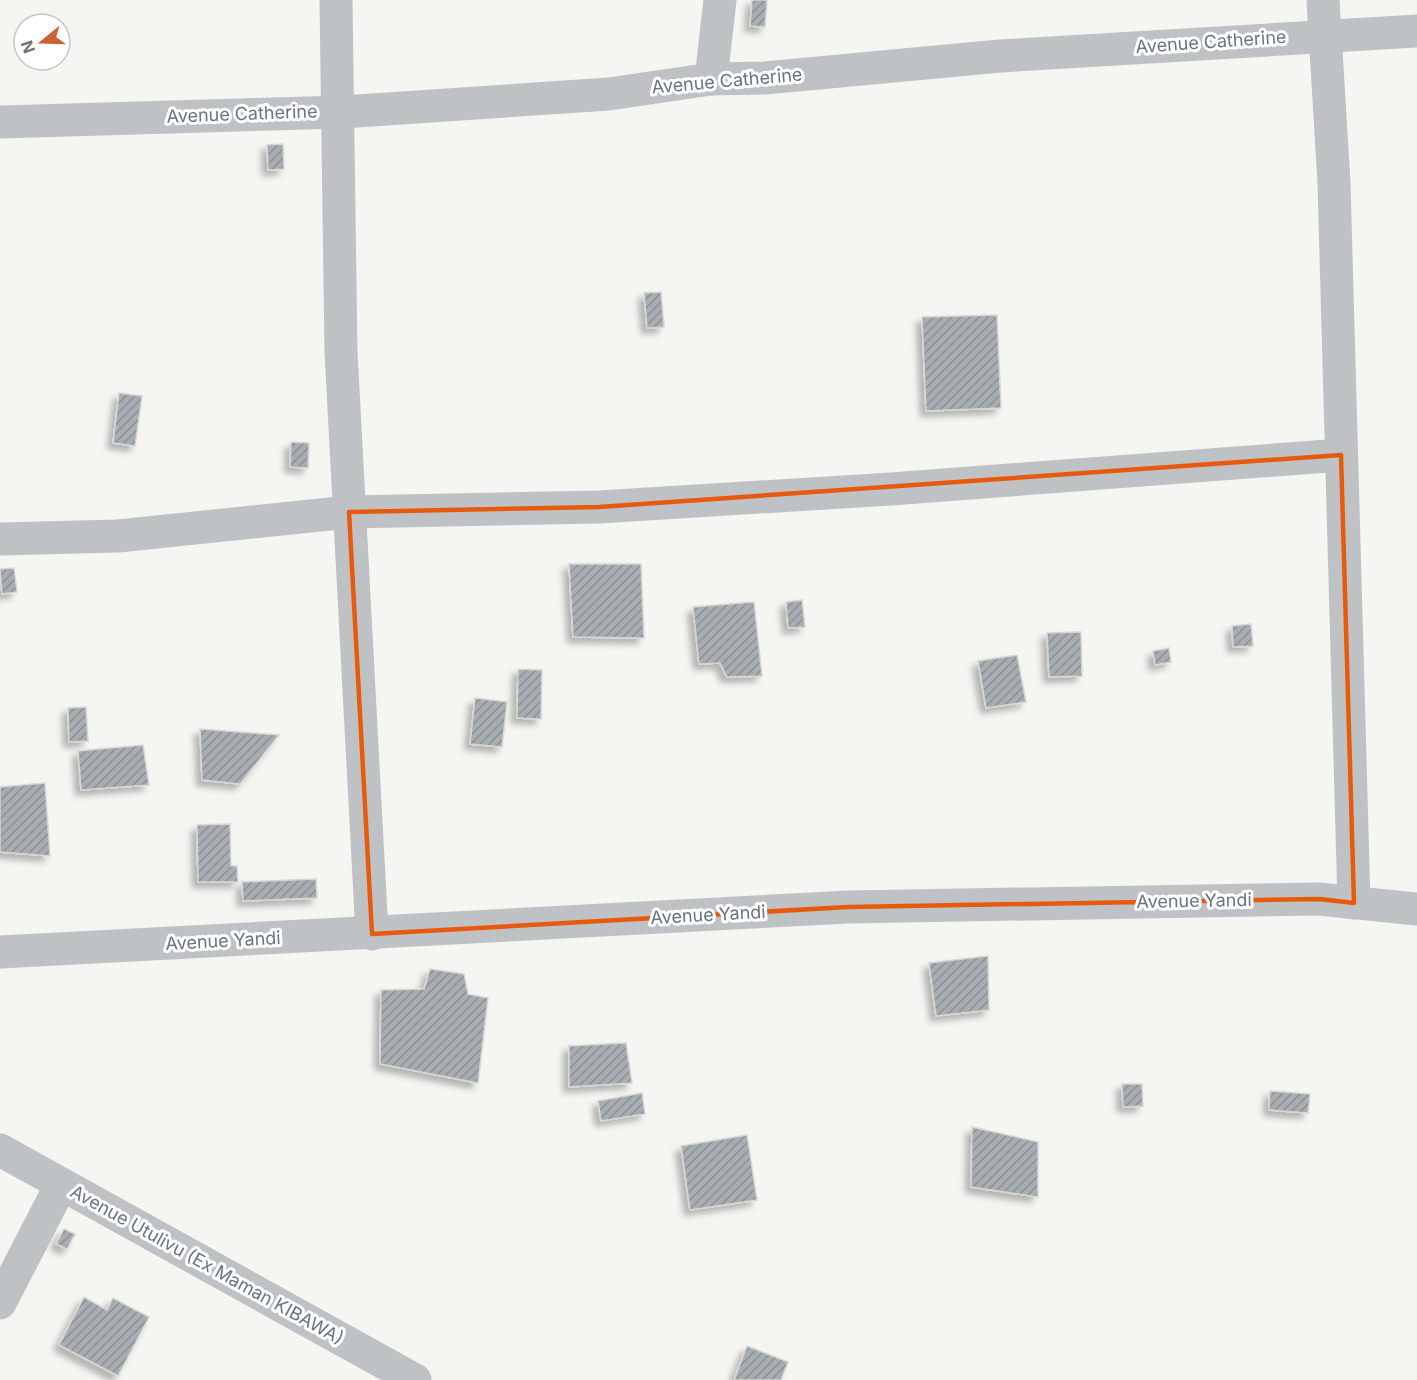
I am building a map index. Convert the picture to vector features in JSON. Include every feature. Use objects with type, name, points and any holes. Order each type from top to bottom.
[{"type":"street","points":[[336,0],[341,352],[372,934]]},
{"type":"street","points":[[711,79],[720,0]]},
{"type":"street","points":[[1323,0],[1334,183],[1354,903]]},
{"type":"street","name":"Avenue Catherine","points":[[0,122],[337,112],[609,94],[711,79],[765,78],[1000,56],[1417,31]]},
{"type":"street","points":[[0,540],[118,536],[349,512],[599,507],[902,488],[1341,455]]},
{"type":"street","name":"Avenue Yandi","points":[[0,952],[848,907],[1319,899],[1417,909]]},
{"type":"street","name":"Avenue Utulivu (Ex Maman KIBAWA)","points":[[0,1150],[414,1380]]},
{"type":"street","points":[[0,1303],[61,1185]]},
{"type":"highlighted area","points":[[1341,455],[1354,903],[1319,899],[848,907],[372,934],[349,512],[599,507]]},
{"type":"building","points":[[752,0],[767,0],[765,27],[750,26]]},
{"type":"building","points":[[283,144],[284,169],[268,170],[267,145]]},
{"type":"building","points":[[661,292],[664,327],[647,328],[644,293]]},
{"type":"building","points":[[997,315],[1001,408],[926,411],[922,317]]},
{"type":"building","points":[[119,393],[142,396],[135,446],[113,443]]},
{"type":"building","points":[[291,442],[309,443],[308,468],[290,467]]},
{"type":"building","points":[[569,564],[641,564],[644,638],[573,637]]},
{"type":"building","points":[[14,568],[17,592],[2,594],[0,569]]},
{"type":"building","points":[[802,600],[805,627],[788,628],[786,602]]},
{"type":"building","points":[[754,602],[762,676],[727,677],[720,663],[699,664],[693,607]]},
{"type":"building","points":[[1251,624],[1253,646],[1233,647],[1232,626]]},
{"type":"building","points":[[1081,632],[1082,676],[1049,677],[1047,633]]},
{"type":"building","points":[[1169,648],[1171,662],[1155,665],[1153,651]]},
{"type":"building","points":[[1017,655],[1026,702],[986,708],[978,661]]},
{"type":"building","points":[[518,669],[542,670],[541,719],[517,718]]},
{"type":"building","points":[[475,698],[507,702],[502,747],[470,744]]},
{"type":"building","points":[[86,707],[88,741],[69,742],[68,708]]},
{"type":"building","points":[[200,729],[279,735],[240,784],[202,780]]},
{"type":"building","points":[[143,745],[149,785],[81,790],[78,751]]},
{"type":"building","points":[[45,783],[50,856],[0,852],[0,787]]},
{"type":"building","points":[[230,824],[231,866],[237,866],[238,882],[198,882],[197,825]]},
{"type":"building","points":[[316,879],[317,898],[243,901],[242,882]]},
{"type":"building","points":[[988,956],[989,1010],[936,1016],[929,963]]},
{"type":"building","points":[[430,969],[464,974],[468,994],[488,998],[478,1083],[380,1064],[381,990],[424,989]]},
{"type":"building","points":[[626,1043],[632,1083],[569,1087],[569,1046]]},
{"type":"building","points":[[1122,1084],[1142,1084],[1143,1106],[1123,1107]]},
{"type":"building","points":[[1270,1091],[1310,1094],[1308,1113],[1269,1110]]},
{"type":"building","points":[[642,1093],[645,1114],[601,1121],[598,1101]]},
{"type":"building","points":[[972,1127],[1038,1142],[1038,1197],[971,1187]]},
{"type":"building","points":[[747,1135],[757,1200],[690,1210],[681,1146]]},
{"type":"building","points":[[64,1229],[75,1234],[67,1249],[56,1244]]},
{"type":"building","points":[[84,1297],[107,1310],[113,1298],[149,1317],[118,1376],[59,1345]]},
{"type":"building","points":[[747,1346],[788,1362],[781,1380],[734,1380]]}]
